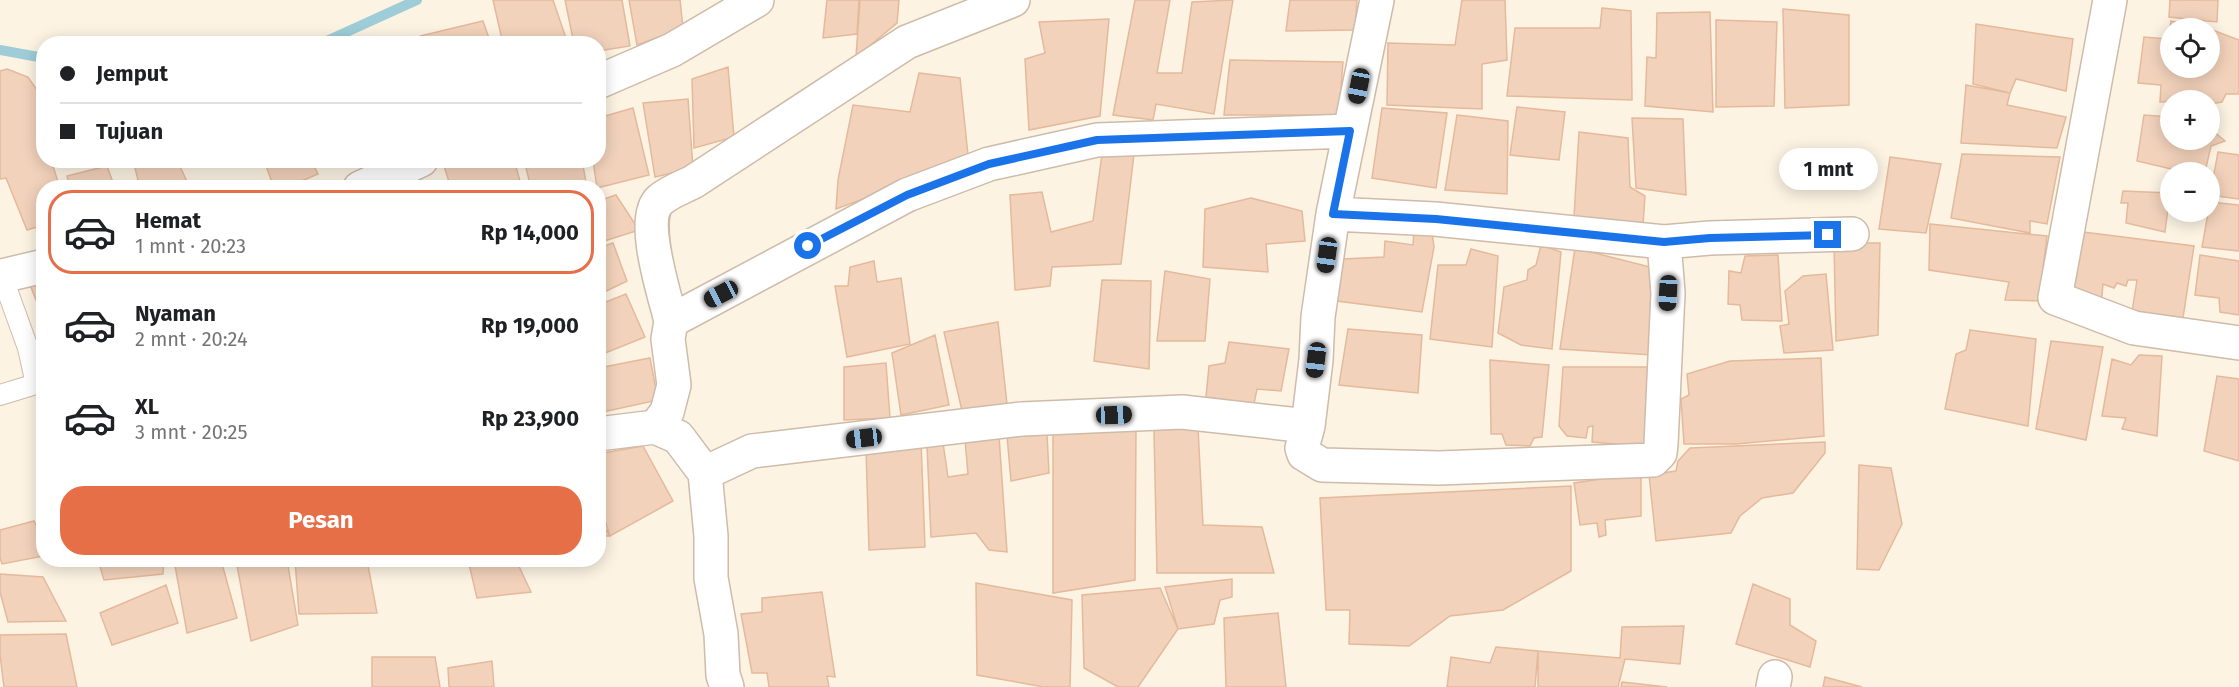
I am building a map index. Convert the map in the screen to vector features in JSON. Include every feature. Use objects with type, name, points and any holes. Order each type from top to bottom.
[{"type":"street","points":[[606,79],[672,50],[757,0]]},
{"type":"street","points":[[655,427],[667,411],[674,385],[668,339],[671,321],[653,246],[652,215],[659,201],[693,182],[907,42],[1013,0]]},
{"type":"street","points":[[1377,0],[1333,214],[1318,317],[1308,426],[1302,448],[1304,454],[1322,465],[1439,468],[1653,460],[1660,453],[1661,444],[1668,293],[1664,242]]},
{"type":"street","points":[[2110,0],[2055,298],[2134,328],[2239,343]]},
{"type":"street","points":[[671,321],[907,195],[989,164],[1097,140],[1350,131]]},
{"type":"street","points":[[377,180],[404,168]]},
{"type":"street","points":[[1333,214],[1436,219],[1664,242],[1710,238],[1852,234]]},
{"type":"street","points":[[2,276],[36,268]]},
{"type":"street","points":[[705,473],[752,451],[1022,419],[1182,412],[1308,426]]},
{"type":"street","points":[[606,433],[655,427],[678,437],[705,473],[711,536],[711,578],[721,634],[723,675],[727,687]]},
{"type":"lane","points":[[0,395],[36,384],[28,348],[2,276]]},
{"type":"building","points":[[493,0],[553,0],[565,36],[501,36]]},
{"type":"building","points":[[565,0],[622,0],[630,46],[606,50],[606,36],[572,36]]},
{"type":"building","points":[[629,0],[680,0],[683,28],[637,45]]},
{"type":"building","points":[[827,0],[859,0],[857,34],[823,38]]},
{"type":"building","points":[[860,0],[899,0],[897,23],[856,57]]},
{"type":"building","points":[[1135,0],[1170,0],[1157,73],[1182,73],[1192,2],[1233,0],[1214,114],[1156,104],[1153,120],[1113,115]]},
{"type":"building","points":[[1290,0],[1357,0],[1355,30],[1286,31]]},
{"type":"building","points":[[1462,0],[1505,0],[1507,60],[1482,64],[1482,109],[1387,105],[1388,43],[1455,45]]},
{"type":"building","points":[[2170,0],[2218,0],[2217,18],[2169,17]]},
{"type":"building","points":[[1602,8],[1631,11],[1632,100],[1507,96],[1515,28],[1600,28]]},
{"type":"building","points":[[1783,9],[1849,15],[1849,105],[1785,108]]},
{"type":"building","points":[[1710,12],[1713,112],[1645,106],[1647,57],[1656,58],[1657,13]]},
{"type":"building","points":[[1109,19],[1100,116],[1029,130],[1025,59],[1045,53],[1039,22]]},
{"type":"building","points":[[1716,20],[1777,22],[1774,106],[1716,107]]},
{"type":"building","points":[[483,21],[488,36],[420,36]]},
{"type":"building","points":[[1976,24],[2073,39],[2066,91],[2016,79],[2010,93],[1973,84]]},
{"type":"building","points":[[2220,33],[2239,40],[2239,94],[2226,94],[2220,102],[2220,90],[2161,90],[2161,85],[2138,83],[2144,37],[2160,38],[2160,78],[2220,78]]},
{"type":"building","points":[[1230,60],[1343,62],[1339,115],[1224,115]]},
{"type":"building","points":[[728,67],[734,137],[694,148],[692,79]]},
{"type":"building","points":[[7,69],[28,77],[36,88],[36,168],[54,168],[57,180],[36,180],[36,227],[27,230],[6,178],[0,179],[0,71]]},
{"type":"building","points":[[919,73],[960,78],[968,155],[896,187],[836,209],[838,180],[853,105],[910,112]]},
{"type":"building","points":[[1966,85],[2010,93],[2007,105],[2066,117],[2057,148],[1961,143]]},
{"type":"building","points":[[688,99],[693,168],[655,177],[643,103]]},
{"type":"building","points":[[1517,107],[1565,112],[1559,160],[1510,155]]},
{"type":"building","points":[[633,108],[649,175],[606,186],[606,180],[596,180],[594,168],[606,168],[606,116]]},
{"type":"building","points":[[1382,108],[1447,113],[1436,188],[1372,178]]},
{"type":"building","points":[[1457,115],[1508,121],[1507,194],[1445,190]]},
{"type":"building","points":[[2144,115],[2160,116],[2160,150],[2210,150],[2207,162],[2160,162],[2160,166],[2137,161]]},
{"type":"building","points":[[1632,118],[1683,119],[1686,195],[1636,188]]},
{"type":"building","points":[[1579,132],[1628,138],[1630,187],[1645,196],[1643,225],[1574,217]]},
{"type":"building","points":[[2218,152],[2239,155],[2239,199],[2220,196],[2220,162],[2216,162]]},
{"type":"building","points":[[1102,154],[1134,154],[1121,264],[1052,267],[1050,286],[1015,290],[1010,195],[1042,192],[1051,232],[1093,221]]},
{"type":"building","points":[[1962,154],[2060,157],[2047,224],[2030,221],[2030,233],[1951,218]]},
{"type":"building","points":[[1890,157],[1941,164],[1926,233],[1879,229]]},
{"type":"building","points":[[108,168],[112,180],[68,180],[67,176]]},
{"type":"building","points":[[135,168],[181,168],[186,180],[138,180]]},
{"type":"building","points":[[267,168],[315,168],[318,174],[304,180],[271,180]]},
{"type":"building","points":[[445,168],[516,168],[520,180],[448,180]]},
{"type":"building","points":[[526,168],[583,168],[586,180],[529,180]]},
{"type":"building","points":[[2123,191],[2160,193],[2160,222],[2166,222],[2165,232],[2126,223],[2128,203],[2121,203]]},
{"type":"building","points":[[616,195],[639,230],[606,240],[606,198]]},
{"type":"building","points":[[1251,198],[1302,211],[1305,241],[1266,244],[1268,272],[1203,267],[1205,209]]},
{"type":"building","points":[[2220,203],[2239,205],[2239,251],[2202,247],[2206,222],[2220,222]]},
{"type":"building","points":[[1930,224],[2047,236],[2039,301],[2005,300],[2009,282],[1929,270]]},
{"type":"building","points":[[1414,231],[1432,232],[1434,247],[1422,312],[1337,301],[1343,259],[1384,257],[1385,241],[1413,245]]},
{"type":"building","points":[[2083,232],[2194,246],[2183,318],[2132,312],[2137,280],[2128,280],[2126,286],[2117,283],[2114,288],[2103,284],[2101,306],[2072,287]]},
{"type":"building","points":[[613,243],[627,281],[606,291],[606,245]]},
{"type":"building","points":[[1834,243],[1880,243],[1878,335],[1836,341]]},
{"type":"building","points":[[1541,245],[1561,252],[1552,349],[1521,345],[1498,333],[1504,287],[1527,280],[1528,270],[1536,265]]},
{"type":"building","points":[[1575,248],[1654,268],[1652,355],[1560,349]]},
{"type":"building","points":[[1471,249],[1498,256],[1492,347],[1430,339],[1438,265],[1466,265]]},
{"type":"building","points":[[1778,255],[1782,321],[1742,320],[1740,305],[1728,304],[1729,271],[1741,273],[1745,256]]},
{"type":"building","points":[[2200,255],[2239,261],[2239,315],[2220,312],[2219,298],[2195,295]]},
{"type":"building","points":[[874,261],[877,282],[901,278],[910,344],[847,357],[835,286],[848,286],[850,267]]},
{"type":"building","points":[[1165,271],[1210,279],[1205,341],[1157,341]]},
{"type":"building","points":[[1826,274],[1833,350],[1784,353],[1780,326],[1789,324],[1785,291],[1803,276]]},
{"type":"building","points":[[1102,280],[1151,281],[1149,369],[1094,361]]},
{"type":"building","points":[[36,283],[36,300],[30,285]]},
{"type":"building","points":[[626,294],[645,337],[606,353],[606,302]]},
{"type":"building","points":[[998,322],[1007,404],[962,411],[944,332]]},
{"type":"building","points":[[1348,329],[1422,335],[1418,393],[1339,385]]},
{"type":"building","points":[[1970,330],[2036,339],[2028,426],[1945,409],[1956,354],[1966,350]]},
{"type":"building","points":[[935,335],[949,405],[901,415],[892,353]]},
{"type":"building","points":[[2051,341],[2103,347],[2086,440],[2036,429]]},
{"type":"building","points":[[1229,342],[1289,349],[1281,391],[1257,389],[1254,404],[1206,397],[1209,366],[1225,363]]},
{"type":"building","points":[[2139,355],[2162,356],[2157,436],[2122,429],[2126,418],[2102,416],[2112,359],[2131,365]]},
{"type":"building","points":[[650,358],[658,400],[606,411],[606,366]]},
{"type":"building","points":[[1821,358],[1824,436],[1736,444],[1684,444],[1681,399],[1689,395],[1687,374],[1730,361]]},
{"type":"building","points":[[1490,360],[1549,365],[1542,437],[1534,438],[1530,446],[1506,445],[1502,434],[1491,434]]},
{"type":"building","points":[[886,363],[890,418],[844,420],[844,367]]},
{"type":"building","points":[[1563,367],[1657,367],[1649,447],[1592,442],[1593,426],[1588,427],[1586,438],[1567,436],[1559,426]]},
{"type":"building","points":[[2217,376],[2239,379],[2239,461],[2204,451]]},
{"type":"building","points":[[1136,428],[1135,580],[1053,593],[1053,431]]},
{"type":"building","points":[[1198,428],[1203,525],[1262,527],[1274,573],[1157,573],[1154,430]]},
{"type":"building","points":[[1047,434],[1049,473],[1011,481],[1007,436]]},
{"type":"building","points":[[999,436],[1007,552],[989,550],[976,533],[931,537],[927,446],[943,443],[948,477],[968,474],[965,440]]},
{"type":"building","points":[[921,441],[925,547],[869,550],[866,448]]},
{"type":"building","points":[[1825,442],[1825,453],[1793,493],[1762,498],[1740,516],[1731,533],[1656,541],[1649,475],[1676,471],[1678,461],[1690,448]]},
{"type":"building","points":[[643,446],[673,501],[610,536],[606,524],[606,453]]},
{"type":"building","points":[[1859,465],[1891,468],[1902,524],[1879,570],[1857,569]]},
{"type":"building","points":[[1641,473],[1641,516],[1605,520],[1606,535],[1599,537],[1597,523],[1580,525],[1574,483]]},
{"type":"building","points":[[1571,486],[1571,571],[1503,610],[1450,616],[1409,646],[1349,644],[1350,610],[1326,610],[1320,498]]},
{"type":"building","points":[[34,521],[36,558],[2,564],[0,530]]},
{"type":"building","points":[[100,567],[164,567],[163,574],[104,580]]},
{"type":"building","points":[[175,567],[223,567],[237,618],[187,633]]},
{"type":"building","points":[[237,567],[288,567],[298,625],[251,641]]},
{"type":"building","points":[[296,567],[368,567],[377,613],[299,614]]},
{"type":"building","points":[[470,567],[519,567],[531,592],[477,598]]},
{"type":"building","points":[[0,574],[43,577],[66,621],[8,622],[0,592]]},
{"type":"building","points":[[1232,579],[1232,597],[1220,600],[1214,624],[1178,629],[1165,587]]},
{"type":"building","points":[[976,583],[1072,600],[1070,687],[1044,687],[977,675]]},
{"type":"building","points":[[1753,584],[1790,599],[1790,625],[1816,641],[1810,667],[1736,644]]},
{"type":"building","points":[[166,585],[178,623],[112,645],[100,613]]},
{"type":"building","points":[[1160,588],[1178,629],[1138,687],[1118,687],[1084,668],[1082,595]]},
{"type":"building","points":[[822,592],[835,677],[827,676],[829,687],[769,687],[767,673],[752,673],[741,614],[762,612],[762,598]]},
{"type":"building","points":[[1278,613],[1286,687],[1226,687],[1224,618]]},
{"type":"building","points":[[1684,626],[1680,664],[1625,659],[1618,687],[1538,687],[1538,651],[1620,658],[1622,627]]},
{"type":"building","points":[[66,634],[77,687],[4,687],[0,635]]},
{"type":"building","points":[[1496,647],[1538,651],[1535,687],[1447,687],[1451,657],[1490,663]]},
{"type":"building","points":[[372,657],[435,657],[440,687],[372,687]]},
{"type":"building","points":[[492,661],[494,687],[449,687],[448,668]]},
{"type":"building","points":[[1825,677],[1862,687],[1823,687]]},
{"type":"building","points":[[1622,682],[1667,687],[1621,687]]},
{"type":"waterway","points":[[338,36],[417,0]]},
{"type":"waterway","points":[[0,50],[36,57]]},
{"type":"route","points":[[808,246],[907,195],[989,164],[1097,140],[1350,131],[1333,214],[1436,219],[1664,242],[1710,238],[1828,235]]}]
